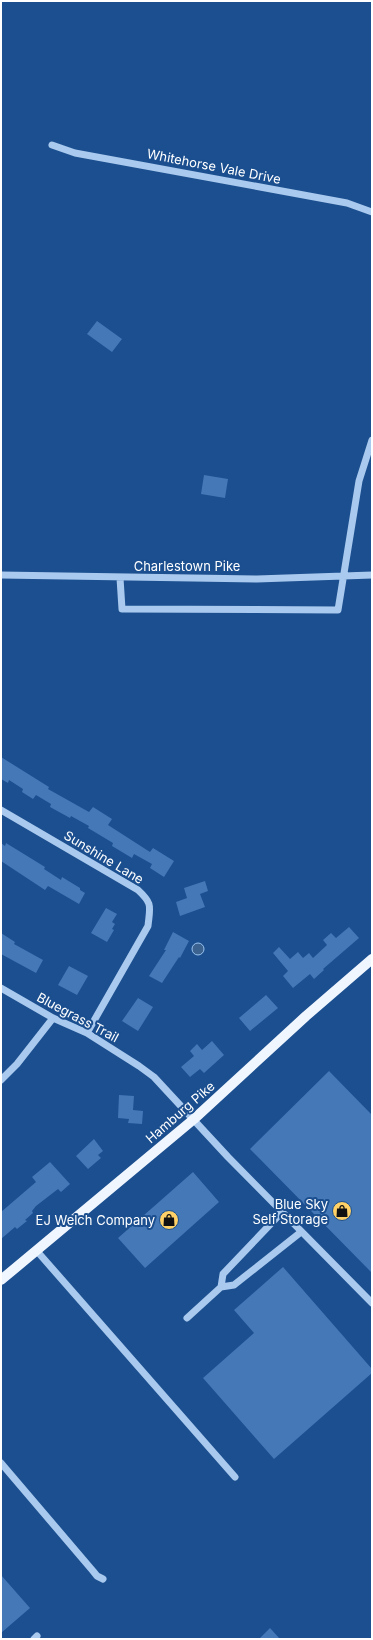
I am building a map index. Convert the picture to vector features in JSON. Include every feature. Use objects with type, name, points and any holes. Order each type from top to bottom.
[{"type":"main road","name":"Hamburg Pike","points":[[1,1280],[194,1119],[306,1016],[372,959]]},
{"type":"street","name":"Whitehorse Vale Drive","points":[[52,145],[75,153],[347,203],[372,212]]},
{"type":"street","points":[[120,578],[122,609],[338,610],[359,481],[372,440]]},
{"type":"street","name":"Charlestown Pike","points":[[1,575],[120,578],[257,578],[372,575]]},
{"type":"street","name":"Sunshine Lane","points":[[1,810],[138,890],[148,900],[150,910],[148,926],[87,1033]]},
{"type":"street","name":"Bluegrass Trail","points":[[1,988],[53,1018],[87,1033],[154,1077],[228,1157],[372,1303]]},
{"type":"street","points":[[1,1080],[17,1064],[53,1018]]},
{"type":"street","points":[[221,1287],[223,1274],[282,1212]]},
{"type":"street","points":[[187,1318],[221,1287],[234,1285],[302,1232]]},
{"type":"street","points":[[36,1250],[236,1477]]},
{"type":"street","points":[[1,1463],[93,1572],[97,1576],[103,1578]]},
{"type":"water","points":[[196,943],[200,943],[204,949],[200,955],[196,955],[192,951],[192,947]]},
{"type":"building","points":[[97,321],[122,339],[112,352],[87,334]]},
{"type":"building","points":[[204,475],[228,479],[225,498],[201,494]]},
{"type":"building","points":[[1,757],[49,787],[48,789],[89,812],[93,807],[112,819],[108,825],[150,852],[153,848],[174,861],[164,877],[150,868],[152,864],[134,854],[132,858],[112,846],[113,843],[88,828],[89,826],[50,807],[51,804],[36,795],[33,799],[22,792],[23,789],[9,780],[8,783],[1,779]]},
{"type":"building","points":[[1,843],[5,846],[6,843],[45,867],[44,869],[61,880],[62,877],[80,888],[80,890],[85,893],[79,904],[48,886],[45,890],[1,861]]},
{"type":"building","points":[[205,881],[208,891],[200,894],[205,907],[180,916],[176,902],[187,898],[184,888]]},
{"type":"building","points":[[106,908],[117,914],[112,922],[115,924],[112,929],[114,930],[107,942],[91,933]]},
{"type":"building","points":[[349,927],[359,938],[323,969],[324,970],[314,979],[310,974],[293,988],[283,976],[288,971],[273,953],[279,947],[290,959],[298,952],[303,958],[309,953],[313,958],[327,945],[323,940],[331,933],[336,938]]},
{"type":"building","points":[[173,932],[189,941],[180,958],[179,957],[162,983],[149,976],[166,950],[164,950]]},
{"type":"building","points":[[1,933],[15,942],[14,944],[43,960],[36,973],[1,954]]},
{"type":"building","points":[[69,966],[88,976],[77,995],[58,985]]},
{"type":"building","points":[[266,995],[278,1008],[250,1031],[239,1018]]},
{"type":"building","points":[[138,998],[153,1007],[138,1031],[122,1021]]},
{"type":"building","points":[[212,1041],[224,1055],[204,1073],[200,1069],[190,1077],[181,1067],[194,1056],[190,1051],[197,1044],[202,1050]]},
{"type":"building","name":"Blue Sky Self Storage","points":[[329,1071],[372,1115],[372,1273],[250,1149]]},
{"type":"building","points":[[119,1095],[134,1096],[133,1110],[143,1111],[142,1124],[128,1123],[129,1119],[118,1118]]},
{"type":"building","points":[[94,1139],[103,1151],[98,1155],[101,1158],[88,1169],[76,1156]]},
{"type":"building","points":[[50,1162],[70,1184],[61,1192],[58,1189],[36,1206],[32,1211],[33,1213],[25,1220],[27,1221],[17,1229],[15,1227],[1,1239],[1,1212],[36,1182],[32,1177]]},
{"type":"building","name":"EJ Welch Company","points":[[193,1172],[219,1202],[145,1268],[118,1238]]},
{"type":"building","points":[[283,1267],[372,1369],[372,1373],[274,1459],[203,1378],[254,1333],[234,1310]]},
{"type":"building","points":[[1,1575],[30,1608],[1,1633]]},
{"type":"building","points":[[270,1628],[280,1639],[259,1639]]},
{"type":"place","name":"Blue Sky Self Storage","points":[[342,1211]]},
{"type":"place","name":"EJ Welch Company","points":[[169,1220]]}]
